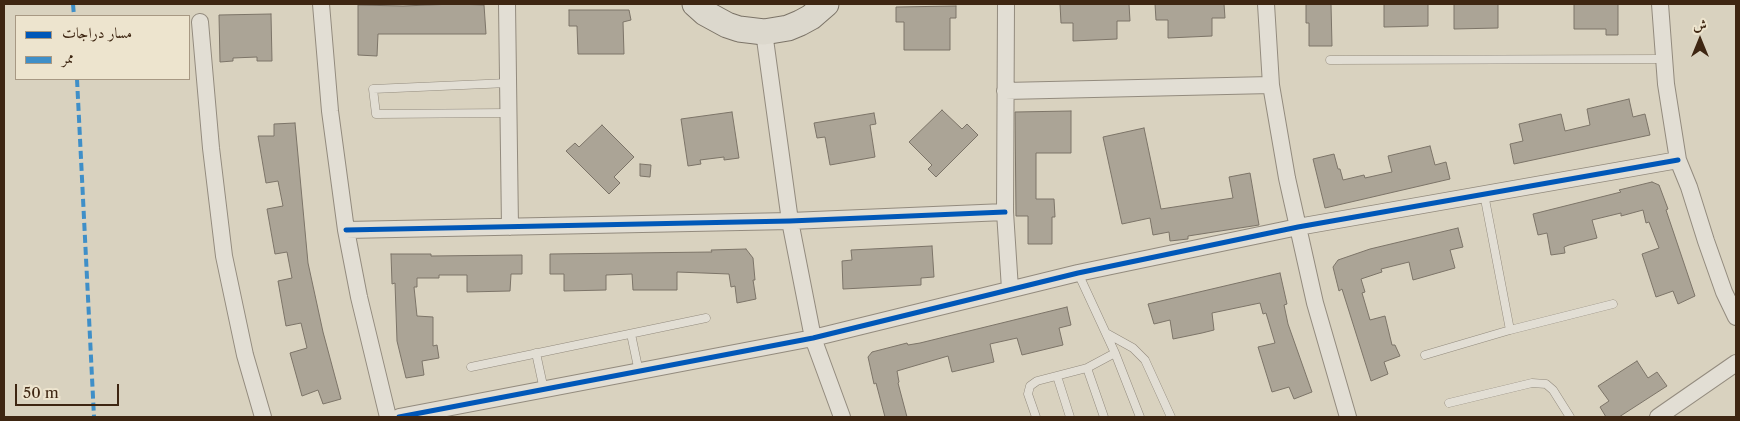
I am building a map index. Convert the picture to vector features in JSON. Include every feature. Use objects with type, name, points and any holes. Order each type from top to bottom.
[{"type":"main road","points":[[695,4],[705,13],[727,26],[764,32],[788,28],[800,23],[811,17],[826,4]]},
{"type":"street","points":[[321,4],[330,111],[346,230],[359,297],[388,417]]},
{"type":"street","points":[[507,4],[510,227]]},
{"type":"street","points":[[1006,4],[1005,212],[1010,289]]},
{"type":"street","points":[[1266,4],[1271,85],[1287,178],[1315,303],[1348,417]]},
{"type":"street","points":[[1660,4],[1664,59],[1678,160],[1689,187],[1724,292],[1736,317]]},
{"type":"street","points":[[200,22],[211,148],[224,256],[245,355],[263,417]]},
{"type":"street","points":[[764,32],[790,221],[813,338],[842,417]]},
{"type":"street","points":[[1005,91],[1271,85]]},
{"type":"street","points":[[399,417],[813,338],[1078,273],[1298,227],[1678,160]]},
{"type":"street","points":[[346,230],[790,221],[1005,212]]},
{"type":"street","points":[[1658,417],[1736,363]]},
{"type":"lane","points":[[1330,60],[1664,59]]},
{"type":"lane","points":[[508,83],[374,89],[376,114],[508,113]]},
{"type":"lane","points":[[1484,194],[1510,330]]},
{"type":"lane","points":[[1078,273],[1115,353],[1140,417]]},
{"type":"lane","points":[[1425,355],[1510,330],[1613,304]]},
{"type":"lane","points":[[471,367],[706,318]]},
{"type":"lane","points":[[1106,333],[1133,348],[1145,360],[1171,417]]},
{"type":"lane","points":[[631,334],[639,372]]},
{"type":"lane","points":[[1036,417],[1028,394],[1030,386],[1037,381],[1087,368],[1115,353]]},
{"type":"lane","points":[[536,354],[544,390]]},
{"type":"lane","points":[[1087,368],[1104,417]]},
{"type":"lane","points":[[1057,376],[1070,417]]},
{"type":"lane","points":[[1449,403],[1532,383],[1546,384],[1553,390],[1570,417]]},
{"type":"building","points":[[1060,4],[1129,4],[1130,21],[1117,21],[1117,39],[1073,41],[1073,23],[1061,23]]},
{"type":"building","points":[[1155,4],[1224,4],[1225,18],[1212,18],[1212,36],[1168,38],[1168,20],[1156,20]]},
{"type":"building","points":[[1306,4],[1331,4],[1332,46],[1309,46],[1309,23],[1306,23]]},
{"type":"building","points":[[1384,4],[1428,4],[1428,26],[1384,27]]},
{"type":"building","points":[[1454,4],[1498,4],[1498,28],[1454,29]]},
{"type":"building","points":[[1574,4],[1618,4],[1618,35],[1606,35],[1606,29],[1574,29]]},
{"type":"building","points":[[358,5],[484,5],[486,34],[378,34],[377,56],[358,55]]},
{"type":"building","points":[[956,6],[956,18],[950,18],[950,50],[904,50],[904,22],[896,22],[896,7]]},
{"type":"building","points":[[569,10],[629,10],[631,20],[623,22],[624,54],[578,54],[577,26],[569,26]]},
{"type":"building","points":[[271,14],[272,61],[257,61],[257,57],[233,58],[233,61],[220,62],[219,15]]},
{"type":"building","points":[[1629,99],[1633,117],[1645,114],[1650,135],[1514,164],[1510,144],[1523,141],[1519,124],[1561,114],[1565,131],[1590,125],[1587,109]]},
{"type":"building","points":[[942,110],[962,129],[967,124],[978,135],[936,177],[928,169],[932,165],[909,142]]},
{"type":"building","points":[[1071,111],[1071,153],[1036,153],[1036,199],[1054,199],[1055,217],[1052,217],[1052,244],[1028,244],[1028,216],[1016,216],[1015,112]]},
{"type":"building","points":[[732,112],[739,158],[724,160],[724,157],[700,160],[701,164],[688,166],[681,119]]},
{"type":"building","points":[[874,113],[876,124],[870,125],[875,157],[830,165],[825,137],[817,138],[814,123]]},
{"type":"building","points":[[295,123],[308,263],[323,332],[341,399],[323,404],[318,390],[302,396],[290,353],[307,348],[301,323],[286,326],[278,281],[292,278],[287,252],[275,254],[267,209],[283,206],[278,181],[266,183],[258,136],[274,136],[274,124]]},
{"type":"building","points":[[602,125],[634,157],[614,177],[620,183],[609,194],[566,151],[575,143],[579,147]]},
{"type":"building","points":[[1144,128],[1161,209],[1233,198],[1229,177],[1250,173],[1259,225],[1188,236],[1188,239],[1170,241],[1169,232],[1153,235],[1150,218],[1122,224],[1103,137]]},
{"type":"building","points":[[1430,146],[1435,165],[1446,162],[1450,179],[1325,208],[1313,159],[1334,154],[1343,180],[1364,175],[1365,178],[1392,172],[1388,156]]},
{"type":"building","points":[[640,164],[651,165],[650,177],[640,176]]},
{"type":"building","points":[[1652,182],[1659,185],[1695,296],[1678,304],[1673,291],[1656,297],[1642,254],[1659,248],[1649,222],[1646,223],[1643,210],[1621,216],[1621,213],[1592,220],[1597,238],[1564,247],[1565,253],[1551,255],[1547,233],[1538,235],[1533,214],[1621,192],[1619,190]]},
{"type":"building","points":[[1458,228],[1463,247],[1450,250],[1455,268],[1413,280],[1409,262],[1381,269],[1382,272],[1361,279],[1365,292],[1362,293],[1370,320],[1385,316],[1392,345],[1395,345],[1400,356],[1384,362],[1388,374],[1371,381],[1342,289],[1339,291],[1333,267],[1338,260],[1370,249]]},
{"type":"building","points":[[932,246],[934,277],[921,278],[921,285],[843,289],[842,261],[852,260],[851,250]]},
{"type":"building","points":[[746,249],[753,258],[755,280],[753,280],[756,299],[737,303],[735,286],[731,287],[729,274],[677,272],[677,290],[633,290],[632,274],[606,275],[606,290],[564,291],[564,274],[550,274],[550,254],[712,252],[711,250]]},
{"type":"building","points":[[391,254],[431,254],[431,256],[522,255],[522,274],[511,274],[510,291],[467,292],[467,275],[439,275],[439,278],[417,278],[417,287],[414,287],[417,316],[433,317],[433,346],[437,345],[439,358],[422,361],[424,375],[406,378],[397,341],[395,283],[392,284]]},
{"type":"building","points":[[1280,273],[1287,304],[1284,305],[1288,324],[1312,392],[1294,399],[1289,387],[1272,392],[1258,347],[1275,343],[1266,313],[1263,314],[1260,303],[1212,313],[1214,330],[1173,339],[1170,320],[1154,324],[1148,304]]},
{"type":"building","points":[[1067,307],[1071,325],[1059,328],[1063,345],[1022,355],[1017,338],[990,344],[994,362],[952,372],[948,356],[897,371],[898,383],[907,417],[885,417],[876,383],[874,384],[868,357],[872,352],[907,343],[908,345],[920,343]]},
{"type":"building","points":[[1637,361],[1648,378],[1657,372],[1667,386],[1619,417],[1606,417],[1600,407],[1609,401],[1598,386]]},
{"type":"marked path","points":[[73,4],[74,15]]},
{"type":"marked path","points":[[77,80],[94,417]]},
{"type":"cycle path","points":[[399,417],[813,338],[1078,273],[1298,227],[1678,160]]},
{"type":"cycle path","points":[[346,230],[790,221],[1005,212]]}]
